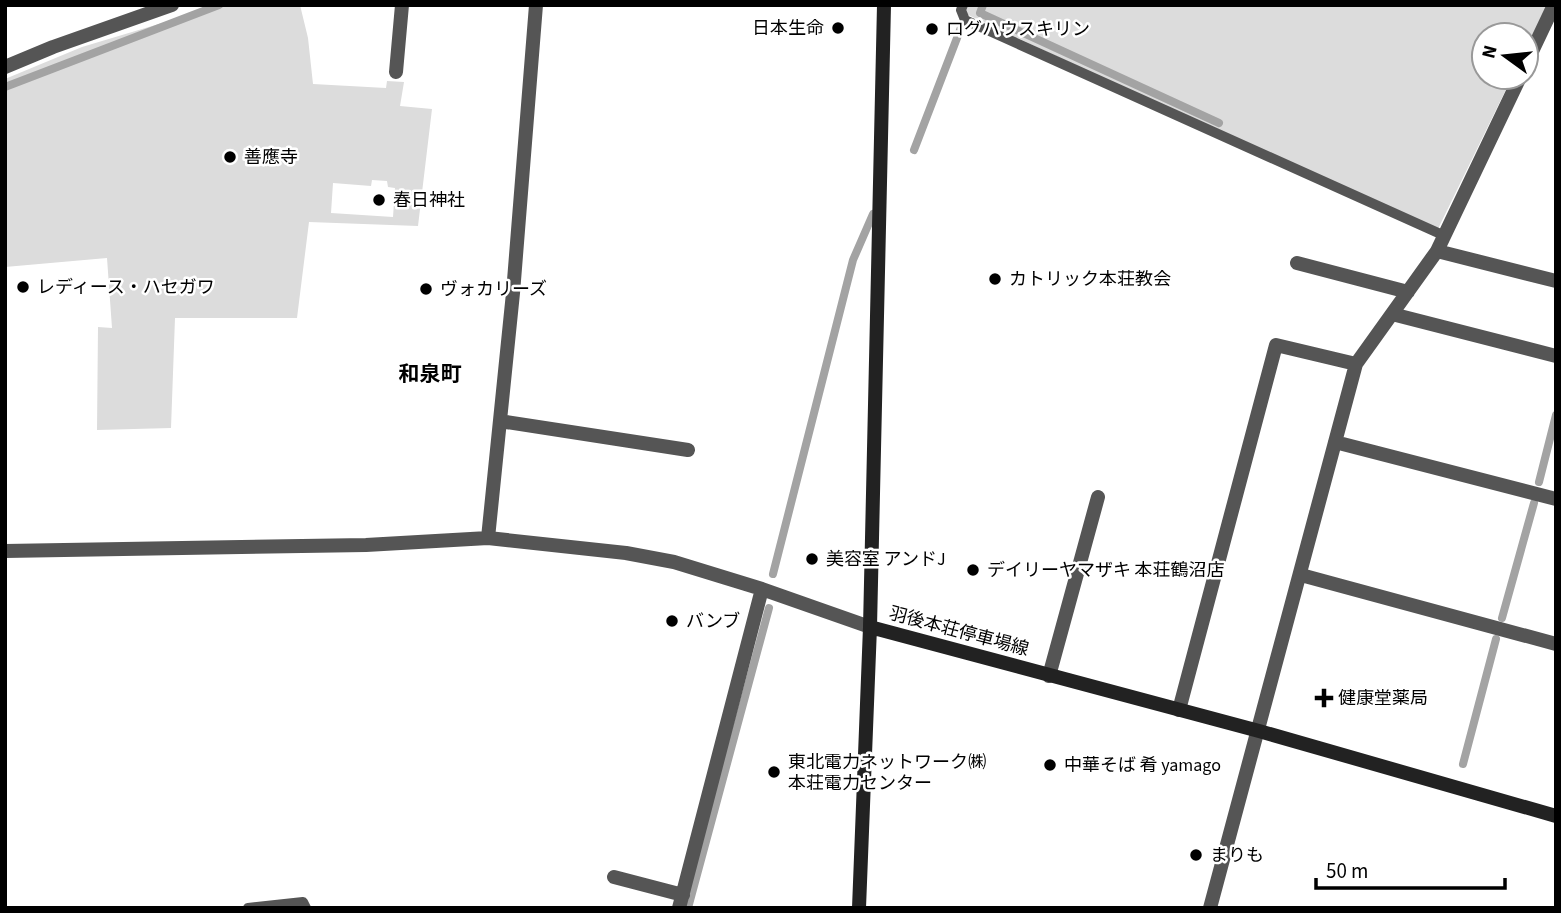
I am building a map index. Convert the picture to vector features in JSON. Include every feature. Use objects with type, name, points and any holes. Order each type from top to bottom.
[{"type":"main road","name":"羽後本荘停車場線","points":[[884,5],[870,627],[1259,731],[1556,816]]},
{"type":"main road","points":[[859,908],[870,627]]},
{"type":"street","points":[[5,67],[172,5]]},
{"type":"street","points":[[396,72],[402,5]]},
{"type":"street","points":[[488,538],[513,293],[536,5]]},
{"type":"street","points":[[1540,34],[1554,5]]},
{"type":"street","points":[[1210,908],[1356,364],[1437,251],[1513,91]]},
{"type":"street","points":[[1437,251],[1556,281]]},
{"type":"street","points":[[1297,263],[1408,292]]},
{"type":"street","points":[[1392,314],[1556,356]]},
{"type":"street","points":[[1179,710],[1276,345],[1356,364]]},
{"type":"street","points":[[500,421],[688,450]]},
{"type":"street","points":[[1335,442],[1556,499]]},
{"type":"street","points":[[1049,676],[1098,497]]},
{"type":"street","points":[[5,551],[366,545],[488,538],[626,553],[674,562],[870,627]]},
{"type":"street","points":[[1301,575],[1556,644]]},
{"type":"street","points":[[614,877],[681,902],[762,589]]},
{"type":"lane","points":[[963,5],[961,10],[965,20],[1445,236]]},
{"type":"lane","points":[[248,908],[303,902],[306,908]]},
{"type":"shaded area","points":[[222,5],[300,5],[308,38],[313,84],[386,88],[387,81],[404,82],[400,106],[432,109],[418,226],[309,222],[297,318],[175,318],[171,428],[97,430],[98,327],[112,328],[107,258],[5,267],[5,79],[82,47]],"holes":[[[372,180],[387,181],[388,187],[395,188],[393,217],[331,213],[333,183],[371,186]]]},
{"type":"shaded area","points":[[968,5],[1547,5],[1539,21],[1470,21],[1470,91],[1505,91],[1436,233],[964,13]]},
{"type":"waterway","points":[[5,87],[219,5]]},
{"type":"waterway","points":[[983,5],[980,13],[1219,123]]},
{"type":"waterway","points":[[914,150],[962,25]]},
{"type":"waterway","points":[[773,574],[853,260],[873,214]]},
{"type":"waterway","points":[[1539,482],[1556,415]]},
{"type":"waterway","points":[[1502,618],[1534,503]]},
{"type":"waterway","points":[[688,908],[769,608]]},
{"type":"waterway","points":[[1463,764],[1496,639]]},
{"type":"place","name":"日本生命","points":[[838,28]]},
{"type":"place","name":"ログハウスキリン","points":[[932,29]]},
{"type":"place","name":"善應寺","points":[[230,157]]},
{"type":"place","name":"春日神社","points":[[379,200]]},
{"type":"place","name":"カトリック本荘教会","points":[[995,279]]},
{"type":"place","name":"レディース・ハセガワ","points":[[23,287]]},
{"type":"place","name":"ヴォカリーズ","points":[[426,289]]},
{"type":"place","name":"美容室 アンドJ","points":[[812,559]]},
{"type":"place","name":"デイリーヤマザキ 本荘鶴沼店","points":[[973,570]]},
{"type":"place","name":"バンブ","points":[[672,621]]},
{"type":"place","name":"健康堂薬局","points":[[1324,698]]},
{"type":"place","name":"中華そば 肴 yamago","points":[[1050,765]]},
{"type":"place","name":"東北電力ネットワーク㈱ 本荘電力センター","points":[[774,772]]},
{"type":"place","name":"まりも","points":[[1196,855]]},
{"type":"district","name":"和泉町","points":[[430,374]]}]
